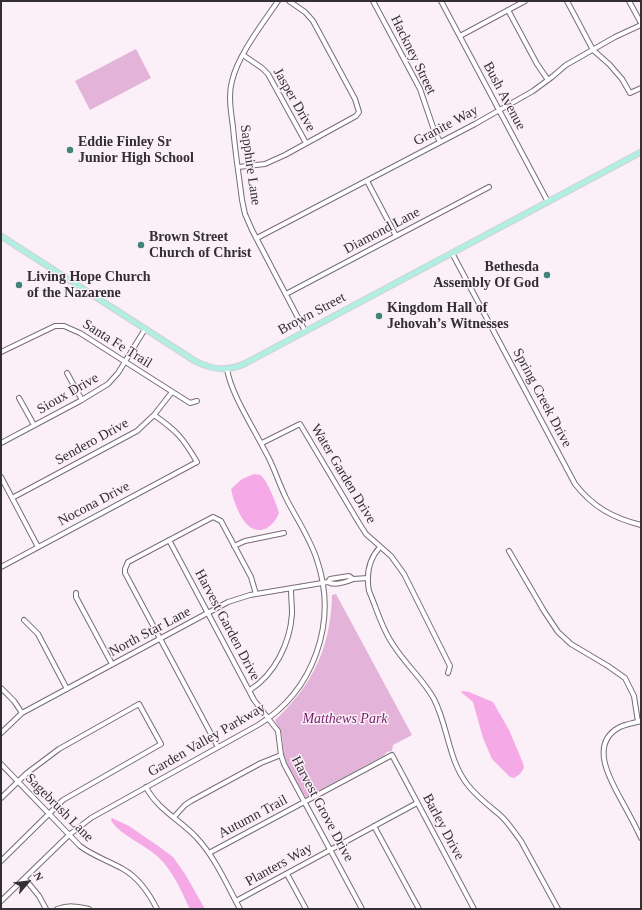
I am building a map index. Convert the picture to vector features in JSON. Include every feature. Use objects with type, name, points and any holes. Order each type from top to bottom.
[{"type":"main road","name":"Brown Street","points":[[1,236],[202,365],[228,369],[246,363],[641,152]]},
{"type":"street","name":"Sapphire Lane","points":[[278,1],[243,55],[231,81],[230,97],[245,214],[305,331]]},
{"type":"street","points":[[238,167],[265,164],[356,116],[359,112],[355,99],[313,22],[305,12],[289,1]]},
{"type":"street","name":"Hackney Street","points":[[373,1],[420,89],[434,130],[440,142]]},
{"type":"street","name":"Bush Avenue","points":[[441,1],[548,202]]},
{"type":"street","points":[[460,36],[525,1]]},
{"type":"street","points":[[566,1],[593,50],[609,64],[622,79],[630,93],[641,88]]},
{"type":"street","points":[[629,1],[641,24]]},
{"type":"street","points":[[508,10],[537,64],[548,80]]},
{"type":"street","name":"Granite Way","points":[[256,238],[367,181],[499,110],[533,91],[566,65],[641,24]]},
{"type":"street","name":"Jasper Drive","points":[[243,55],[268,74],[306,143]]},
{"type":"street","points":[[367,181],[396,236]]},
{"type":"street","name":"Diamond Lane","points":[[286,294],[489,187]]},
{"type":"street","name":"Spring Creek Drive","points":[[452,253],[576,484],[586,496],[605,512],[641,525]]},
{"type":"street","name":"Santa Fe Trail","points":[[1,352],[55,326],[62,325],[80,332],[190,403],[197,401]]},
{"type":"street","name":"Sioux Drive","points":[[1,443],[82,400],[108,384],[118,373],[145,329]]},
{"type":"street","name":"Garden Valley Parkway","points":[[1,901],[69,835],[91,818],[269,718],[283,707],[298,689],[307,675],[317,654],[324,622],[325,605],[321,572],[314,551],[283,492],[272,463],[232,386],[228,369]]},
{"type":"street","points":[[67,373],[82,400]]},
{"type":"street","name":"Sendero Drive","points":[[12,498],[132,434],[154,415],[172,392]]},
{"type":"street","points":[[19,398],[34,425]]},
{"type":"street","name":"Nocona Drive","points":[[1,567],[197,462],[181,436],[154,415]]},
{"type":"street","name":"Water Garden Drive","points":[[262,443],[300,424],[359,524],[366,534],[391,556],[404,574],[448,660],[450,666],[448,673]]},
{"type":"street","points":[[1,477],[38,547]]},
{"type":"street","points":[[218,747],[160,639],[126,573],[125,567],[128,562],[210,518],[216,518],[220,521],[251,577],[256,594]]},
{"type":"street","points":[[234,546],[245,541],[284,534]]},
{"type":"street","name":"Harvest Garden Drive","points":[[169,540],[258,705],[269,718]]},
{"type":"street","points":[[380,547],[372,558],[368,578],[369,590],[388,637],[426,687],[439,710],[447,733],[451,753],[466,783],[482,801],[500,815],[514,831],[558,909]]},
{"type":"street","points":[[509,551],[547,617],[558,632],[571,644],[625,678],[634,696],[640,722],[620,728],[613,733],[606,741],[604,756],[605,766],[609,778],[641,838]]},
{"type":"street","name":"North Star Lane","points":[[1,733],[22,713],[232,600],[256,594],[328,582],[331,584],[353,579],[368,578]]},
{"type":"street","points":[[250,690],[258,685],[270,671],[286,642],[292,614],[291,589]]},
{"type":"street","points":[[76,593],[76,597],[112,664]]},
{"type":"street","points":[[24,620],[38,634],[67,689]]},
{"type":"street","points":[[1,688],[14,701],[22,713]]},
{"type":"street","points":[[1,798],[27,773],[59,749],[139,704],[162,744],[63,800],[1,861]]},
{"type":"street","name":"Harvest Grove Drive","points":[[269,718],[278,731],[281,755],[284,764],[362,909]]},
{"type":"street","points":[[174,816],[191,801],[266,761],[281,755]]},
{"type":"street","name":"Autumn Trail","points":[[209,853],[392,755]]},
{"type":"street","name":"Barley Drive","points":[[392,755],[474,909]]},
{"type":"street","name":"Sagebrush Lane","points":[[1,764],[80,846],[90,854],[119,867],[135,877],[157,909]]},
{"type":"street","points":[[146,787],[153,799],[198,838],[209,853],[240,909]]},
{"type":"street","name":"Planters Way","points":[[236,901],[417,803]]},
{"type":"street","points":[[374,826],[419,909]]},
{"type":"street","points":[[287,874],[306,909]]},
{"type":"street","points":[[25,879],[39,896],[46,909]]},
{"type":"street","points":[[57,909],[67,906],[78,906],[89,909]]},
{"type":"green space","points":[[136,49],[151,78],[90,110],[75,81]]},
{"type":"green space","name":"Matthews Park","points":[[336,594],[412,735],[393,745],[392,751],[387,752],[383,756],[307,797],[288,766],[284,756],[282,735],[275,720],[300,693],[317,664],[324,648],[328,631],[332,595]]},
{"type":"shaded area","points":[[254,474],[263,477],[269,487],[279,513],[271,525],[260,530],[253,529],[242,518],[238,511],[231,489],[242,479]]},
{"type":"shaded area","points":[[461,692],[469,692],[493,702],[509,730],[523,763],[524,768],[520,774],[514,778],[510,777],[492,759],[483,738],[473,702]]},
{"type":"shaded area","points":[[112,818],[129,826],[173,857],[185,874],[205,909],[190,909],[176,881],[163,862],[152,852],[119,830],[111,820]]},
{"type":"place","name":"Eddie Finley Sr Junior High School","points":[[70,150]]},
{"type":"place","name":"Brown Street Church of Christ","points":[[141,245]]},
{"type":"place","name":"Bethesda Assembly Of God","points":[[547,275]]},
{"type":"place","name":"Living Hope Church of the Nazarene","points":[[19,285]]},
{"type":"place","name":"Kingdom Hall of Jehovah’s Witnesses","points":[[379,316]]}]
